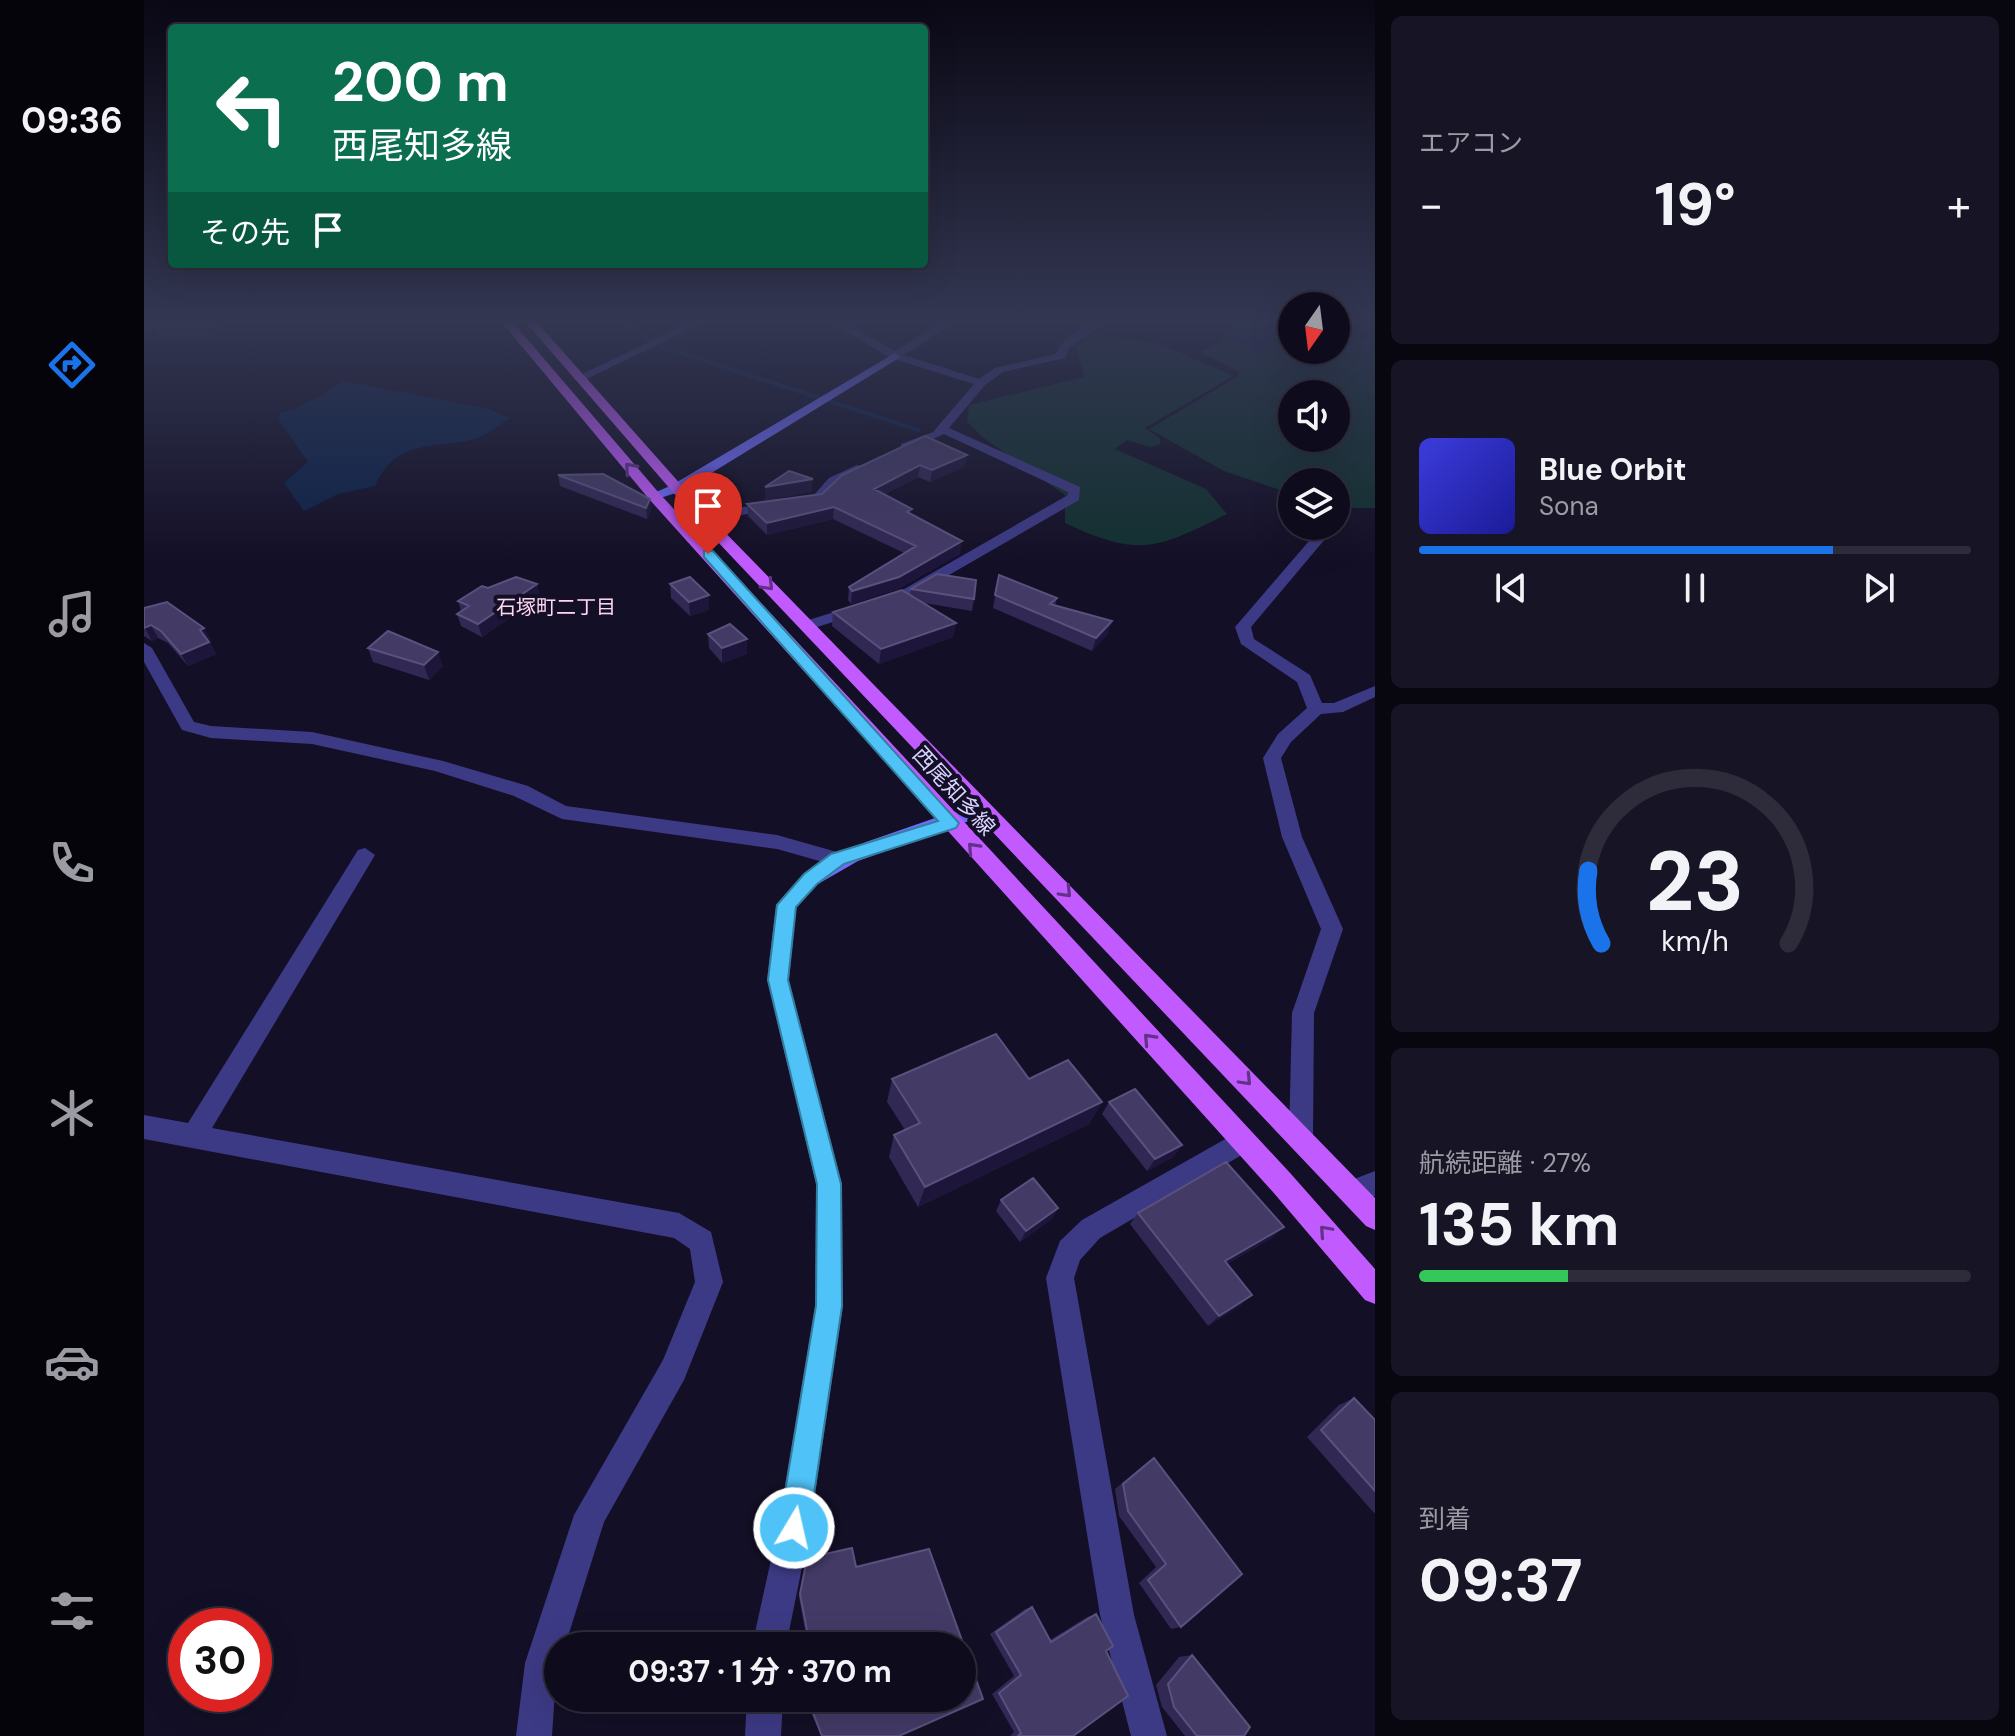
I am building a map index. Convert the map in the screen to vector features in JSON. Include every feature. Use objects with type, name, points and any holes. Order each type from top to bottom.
[{"type":"main road","name":"西尾知多線","points":[[573,400],[654,496],[1243,1141],[1375,1290]]},
{"type":"main road","name":"西尾知多線","points":[[597,400],[702,517],[1301,1137],[1364,1188],[1375,1217]]},
{"type":"street","points":[[654,496],[677,488],[822,400]]},
{"type":"street","points":[[702,517],[816,500],[834,481],[937,435],[967,400]]},
{"type":"street","points":[[808,625],[904,595],[1074,497],[1075,490],[942,429]]},
{"type":"street","points":[[1316,709],[1304,679],[1247,641],[1243,627],[1317,540]]},
{"type":"street","points":[[144,648],[188,726],[211,732],[312,738],[437,765],[521,791],[562,812],[777,842],[837,859]]},
{"type":"street","points":[[1301,1137],[1303,1013],[1332,929],[1292,837],[1272,758],[1284,738],[1316,709],[1337,708],[1375,691]]},
{"type":"street","points":[[772,1632],[794,1528],[829,1306],[829,1184],[778,980],[786,905],[811,879],[837,859],[950,823],[984,808]]},
{"type":"street","points":[[194,1136],[365,855]]},
{"type":"street","points":[[144,1127],[679,1226],[702,1241],[709,1282],[674,1370],[590,1515],[542,1663],[534,1736]]},
{"type":"street","points":[[1149,1736],[1117,1615],[1060,1278],[1070,1251],[1091,1229],[1243,1141]]},
{"type":"street","points":[[763,1736],[764,1712]]},
{"type":"green space","points":[[989,400],[1192,400],[1145,428],[1160,438],[1160,444],[1150,447],[1127,440],[1115,449],[1206,489],[1227,514],[1183,535],[1148,545],[1130,545],[1090,534],[1065,523],[1065,495],[985,439],[967,422],[969,405]]},
{"type":"green space","points":[[1198,400],[1278,400],[1278,452],[1350,452],[1350,400],[1375,400],[1375,508],[1350,508],[1350,468],[1278,468],[1278,489],[1224,471],[1149,429]]},
{"type":"water","points":[[311,400],[442,400],[489,409],[510,418],[476,438],[404,453],[383,471],[375,486],[338,494],[304,511],[284,483],[308,462],[279,420],[280,413],[296,409]]},
{"type":"building","points":[[925,436],[967,455],[932,470],[920,465],[874,489],[912,509],[907,512],[962,541],[899,577],[852,591],[849,587],[916,546],[834,507],[767,523],[747,504],[822,494],[842,475]]},
{"type":"building","points":[[789,471],[813,479],[765,487]]},
{"type":"building","points":[[603,474],[650,499],[646,508],[558,475]]},
{"type":"building","points":[[937,574],[976,580],[974,599],[911,589]]},
{"type":"building","points":[[999,575],[1057,598],[1050,604],[1112,621],[1096,638],[995,595]]},
{"type":"building","points":[[516,577],[537,584],[478,624],[457,614],[469,606],[458,601],[482,586],[488,588]]},
{"type":"building","points":[[690,577],[709,595],[689,602],[670,584]]},
{"type":"building","points":[[902,590],[956,623],[881,649],[833,612]]},
{"type":"building","points":[[167,602],[204,628],[200,630],[209,642],[181,654],[161,631],[151,625],[144,628],[144,608]]},
{"type":"building","points":[[730,624],[747,639],[722,648],[708,634]]},
{"type":"building","points":[[388,631],[438,652],[424,665],[368,648]]},
{"type":"building","points":[[996,1034],[1029,1079],[1068,1060],[1102,1102],[925,1187],[894,1135],[920,1123],[892,1079]]},
{"type":"building","points":[[1135,1089],[1182,1145],[1155,1159],[1109,1102]]},
{"type":"building","points":[[1226,1162],[1284,1227],[1225,1261],[1252,1295],[1219,1316],[1138,1213]]},
{"type":"building","points":[[1033,1178],[1058,1208],[1026,1231],[1001,1200]]},
{"type":"building","points":[[1354,1398],[1375,1420],[1375,1491],[1321,1430]]},
{"type":"building","points":[[1154,1458],[1242,1574],[1181,1627],[1148,1580],[1166,1564],[1128,1511],[1123,1484]]},
{"type":"building","points":[[852,1548],[856,1567],[929,1549],[959,1632],[807,1632],[800,1594],[807,1558]]},
{"type":"building","points":[[1032,1607],[1051,1642],[1096,1614],[1113,1646],[1106,1651],[1128,1696],[1073,1736],[1018,1736],[1021,1733],[999,1693],[1021,1675],[996,1632]]},
{"type":"building","points":[[1192,1655],[1250,1727],[1244,1736],[1197,1736],[1174,1707],[1168,1684]]},
{"type":"building","points":[[976,1680],[983,1699],[976,1702]]},
{"type":"building","points":[[813,1712],[953,1712],[899,1736],[822,1736]]},
{"type":"waterway","points":[[826,400],[918,430]]},
{"type":"district","name":"石塚町二丁目","points":[[556,607]]},
{"type":"route","points":[[708,554],[950,823],[837,859],[811,879],[786,905],[778,980],[788,1031],[829,1184],[829,1306],[794,1528]]}]
